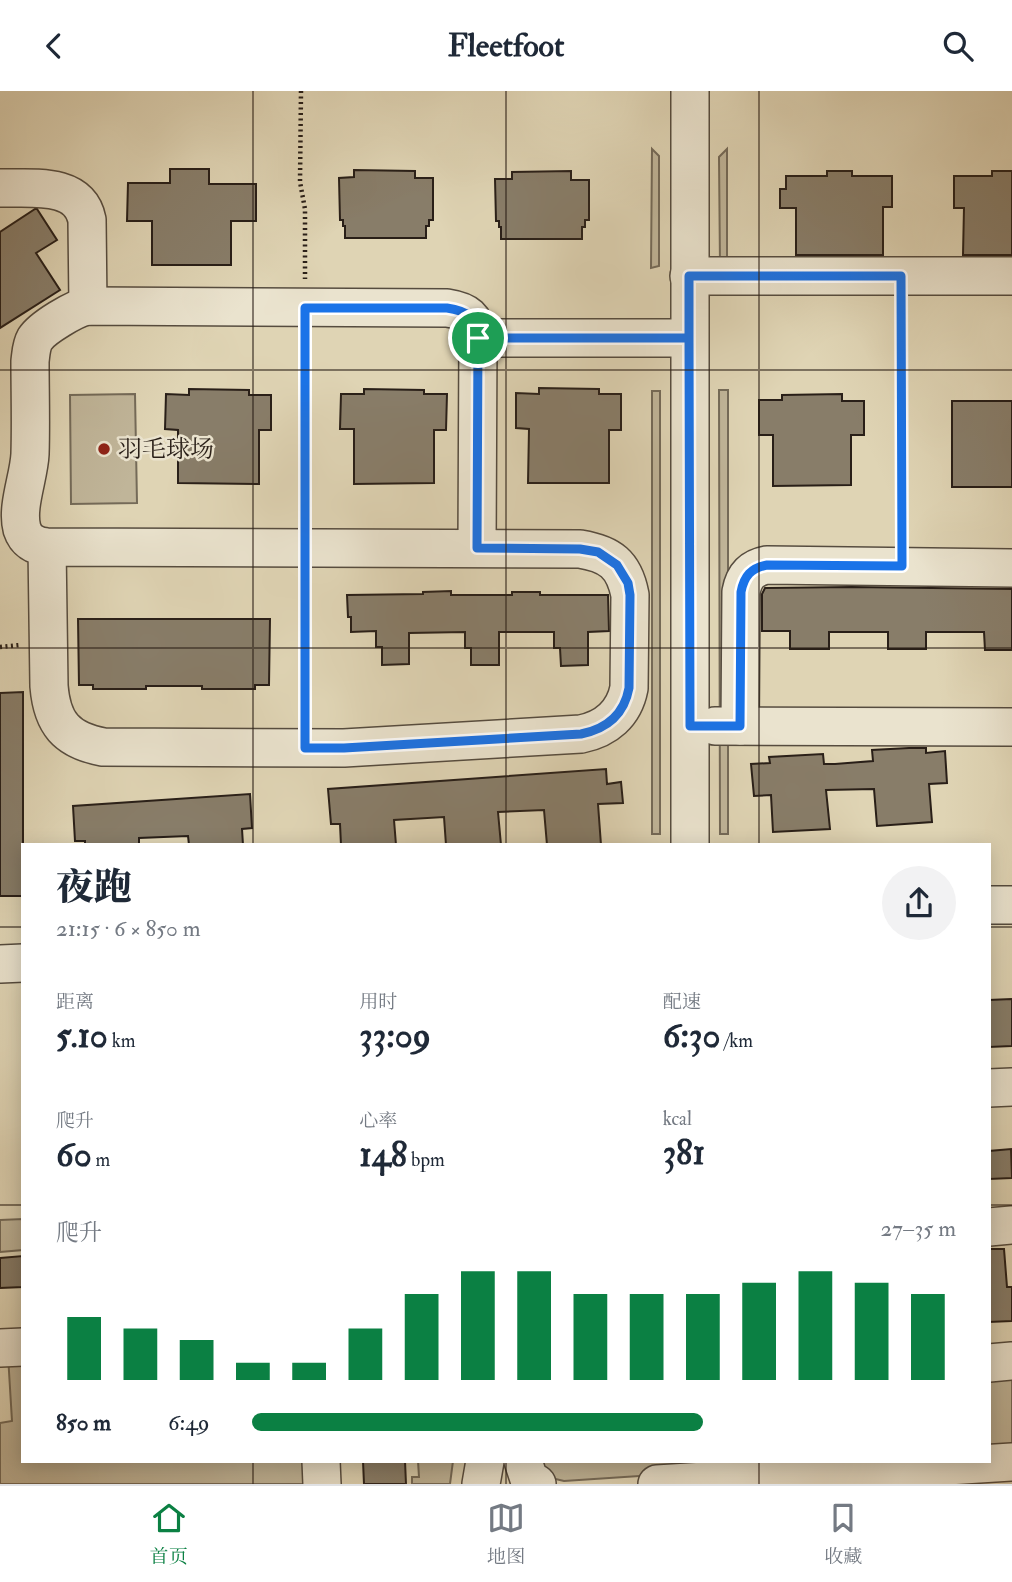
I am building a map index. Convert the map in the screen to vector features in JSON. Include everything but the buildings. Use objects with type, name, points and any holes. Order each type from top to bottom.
[{"type":"street","points":[[690,91],[690,843]]},
{"type":"street","points":[[0,188],[57,190],[79,202],[87,220],[88,306]]},
{"type":"street","points":[[689,276],[1012,276]]},
{"type":"street","points":[[47,547],[50,695],[54,714],[67,733],[88,744],[103,747],[344,748],[581,734],[604,727],[615,718],[627,699],[630,595],[628,583],[617,565],[598,552],[580,549],[477,548],[47,547],[37,546],[26,538],[21,515],[30,457],[31,354],[36,337],[80,308],[88,306],[447,308],[465,313],[472,318],[478,338],[477,548]]},
{"type":"street","points":[[478,338],[689,338]]},
{"type":"street","points":[[740,726],[741,592],[743,582],[752,569],[767,565],[1012,568]]},
{"type":"street","points":[[690,726],[1012,727]]},
{"type":"street","points":[[991,905],[1012,905]]},
{"type":"street","points":[[0,964],[21,963]]},
{"type":"street","points":[[991,1088],[1012,1087]]},
{"type":"street","points":[[991,1227],[1012,1225]]},
{"type":"street","points":[[0,1348],[21,1347]]},
{"type":"street","points":[[991,1363],[1012,1361]]},
{"type":"street","points":[[657,1484],[1012,1462]]},
{"type":"street","points":[[321,1463],[322,1484]]},
{"type":"street","points":[[481,1484],[485,1463]]},
{"type":"street","points":[[524,1463],[529,1479],[537,1484]]},
{"type":"path","points":[[301,91],[300,182],[305,209],[305,748]]},
{"type":"path","points":[[901,276],[902,566]]},
{"type":"shaded area","points":[[652,149],[659,156],[659,266],[651,268]]},
{"type":"shaded area","points":[[727,149],[727,268],[720,266],[719,157]]},
{"type":"shaded area","points":[[719,390],[728,390],[728,834],[720,834]]},
{"type":"shaded area","points":[[652,391],[660,391],[660,834],[652,834]]},
{"type":"shaded area","name":"羽毛球场","points":[[135,394],[137,503],[71,504],[70,395]]},
{"type":"shaded area","points":[[21,1219],[21,1250],[0,1252],[0,1220]]},
{"type":"shaded area","points":[[21,1354],[21,1463],[306,1463],[307,1484],[0,1484],[0,1423],[12,1421],[8,1355]]},
{"type":"shaded area","points":[[1012,1374],[1012,1452],[991,1453],[991,1375]]},
{"type":"shaded area","points":[[418,1463],[453,1463],[450,1484],[412,1484],[412,1477],[419,1477]]},
{"type":"shaded area","points":[[536,1463],[838,1463],[564,1481],[547,1477]]},
{"type":"place","name":"羽毛球场","points":[[104,449]]},
{"type":"route","points":[[478,338],[477,548],[580,549],[598,552],[617,565],[628,583],[630,595],[627,699],[615,718],[604,727],[581,734],[305,748],[305,308],[447,308],[472,318],[478,338],[689,338],[689,276],[901,276],[902,566],[767,565],[752,569],[746,575],[741,592],[740,726],[690,726],[689,338],[548,338],[478,338]]}]
